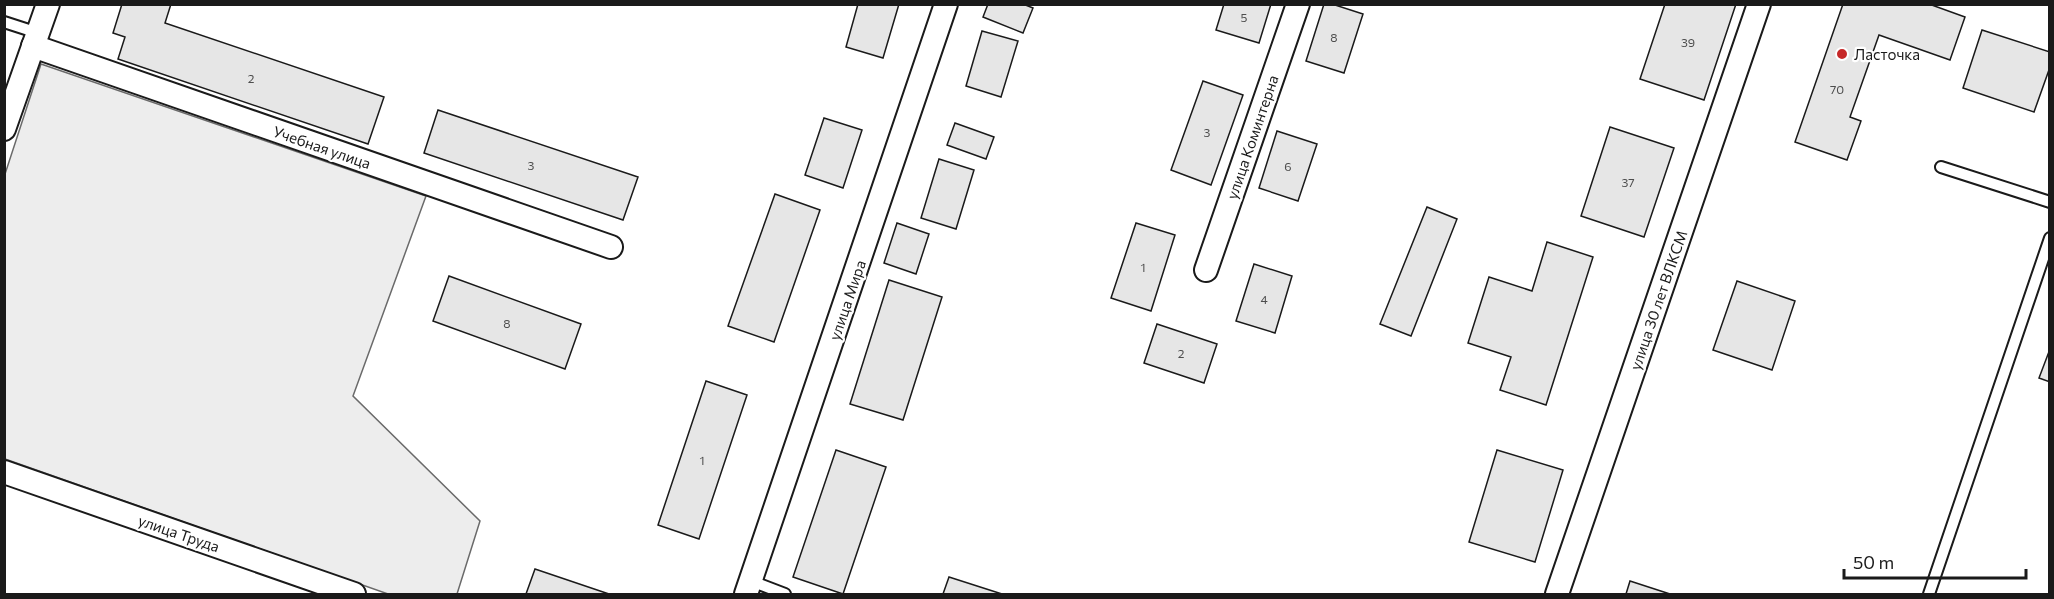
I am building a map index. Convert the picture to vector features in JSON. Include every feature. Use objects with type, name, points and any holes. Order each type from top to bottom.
[{"type":"street","points":[[4,129],[48,4]]},
{"type":"street","name":"улица Мира","points":[[749,588],[946,4]]},
{"type":"street","name":"улица Коминтерна","points":[[1206,270],[1298,4]]},
{"type":"street","name":"улица 30 лет ВЛКСМ","points":[[1557,594],[1759,4]]},
{"type":"street","name":"Учебная улица","points":[[35,40],[611,248]]},
{"type":"street","name":"улица Труда","points":[[4,472],[354,594]]},
{"type":"lane","points":[[4,22],[35,40]]},
{"type":"lane","points":[[1941,167],[2049,202]]},
{"type":"lane","points":[[1929,594],[2049,238]]},
{"type":"lane","points":[[749,588],[785,594]]},
{"type":"shaded area","points":[[41,64],[426,196],[353,396],[480,521],[457,594],[388,594],[5,459],[5,174]]},
{"type":"building","points":[[122,4],[171,4],[165,23],[384,97],[368,144],[118,59],[125,37],[113,33]]},
{"type":"building","points":[[858,4],[899,4],[883,58],[846,47]]},
{"type":"building","points":[[988,4],[1023,4],[1033,8],[1023,33],[983,17]]},
{"type":"building","points":[[1224,4],[1271,4],[1259,43],[1216,30]]},
{"type":"building","points":[[1324,4],[1332,4],[1363,14],[1344,73],[1306,61]]},
{"type":"building","points":[[1665,4],[1736,4],[1704,100],[1640,79]]},
{"type":"building","points":[[1843,4],[1929,4],[1965,17],[1950,60],[1879,35],[1850,117],[1861,121],[1847,160],[1795,142]]},
{"type":"building","points":[[1982,30],[2050,52],[2050,67],[2034,112],[1963,88]]},
{"type":"building","points":[[982,31],[1018,41],[1001,97],[966,86]]},
{"type":"building","points":[[1203,81],[1243,95],[1211,185],[1171,170]]},
{"type":"building","points":[[438,110],[638,177],[623,220],[424,153]]},
{"type":"building","points":[[824,118],[862,130],[843,188],[805,175]]},
{"type":"building","points":[[955,123],[994,137],[986,159],[947,145]]},
{"type":"building","points":[[1610,127],[1674,148],[1644,237],[1581,216]]},
{"type":"building","points":[[1277,131],[1317,144],[1298,201],[1259,188]]},
{"type":"building","points":[[939,159],[974,170],[956,229],[921,218]]},
{"type":"building","points":[[775,194],[820,210],[774,342],[728,326]]},
{"type":"building","points":[[1427,207],[1457,219],[1411,336],[1380,324]]},
{"type":"building","points":[[897,223],[929,234],[916,274],[884,263]]},
{"type":"building","points":[[1136,223],[1175,235],[1151,311],[1111,298]]},
{"type":"building","points":[[1547,242],[1593,257],[1546,405],[1500,390],[1511,357],[1468,343],[1489,277],[1532,291]]},
{"type":"building","points":[[1254,264],[1292,276],[1275,333],[1236,321]]},
{"type":"building","points":[[449,276],[581,324],[565,369],[433,321]]},
{"type":"building","points":[[889,280],[942,297],[903,420],[850,404]]},
{"type":"building","points":[[1737,281],[1795,301],[1772,370],[1713,350]]},
{"type":"building","points":[[1157,324],[1217,344],[1204,383],[1144,363]]},
{"type":"building","points":[[2050,349],[2050,382],[2039,378]]},
{"type":"building","points":[[706,381],[747,395],[699,539],[658,525]]},
{"type":"building","points":[[836,450],[886,467],[843,594],[793,577]]},
{"type":"building","points":[[1497,450],[1563,470],[1535,562],[1469,542]]},
{"type":"building","points":[[535,569],[609,594],[526,594]]},
{"type":"building","points":[[949,577],[1002,594],[943,594]]},
{"type":"building","points":[[1630,581],[1670,594],[1626,594]]},
{"type":"place","name":"Ласточка","points":[[1842,54]]}]
